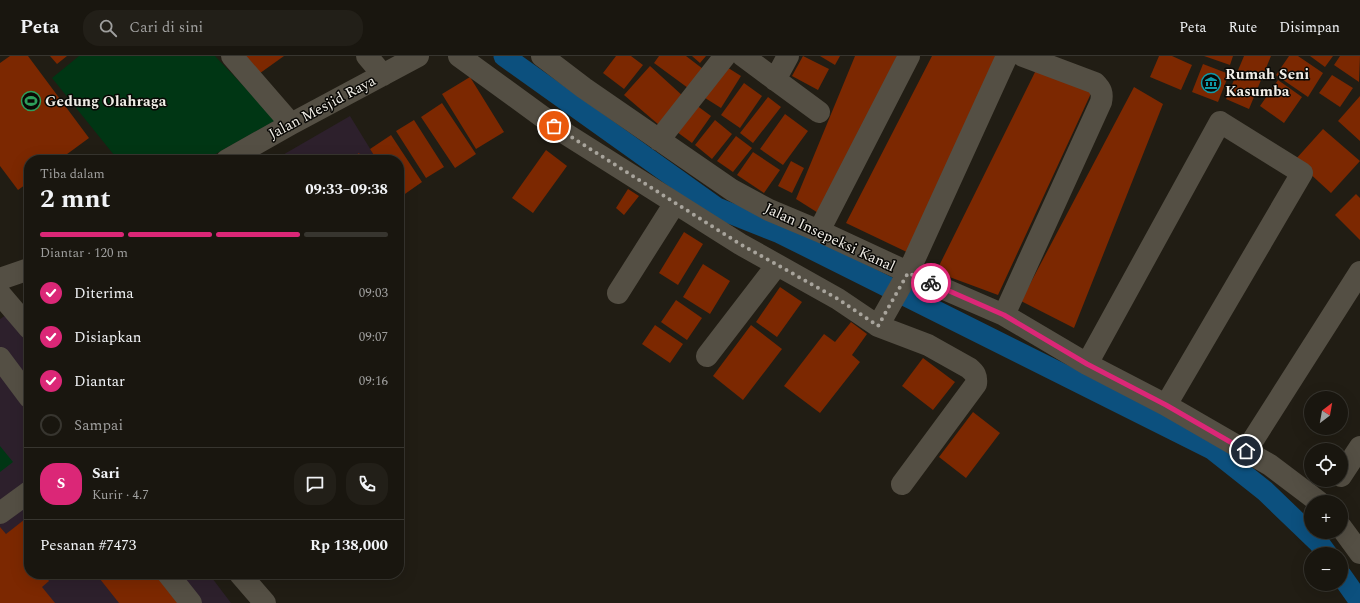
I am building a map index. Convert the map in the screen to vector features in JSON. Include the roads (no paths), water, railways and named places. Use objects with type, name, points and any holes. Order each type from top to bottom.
[{"type":"street","points":[[232,56],[291,124]]},
{"type":"street","points":[[367,56],[383,75]]},
{"type":"street","name":"Jalan Mesjid Raya","points":[[236,155],[418,56]]},
{"type":"street","points":[[459,56],[566,134],[777,265],[880,323],[928,345],[969,368],[975,373],[977,378],[976,384],[902,484]]},
{"type":"street","name":"Jalan Insepeksi Kanal","points":[[542,56],[584,88],[732,190],[769,210],[819,231],[904,281],[1004,315],[1087,364],[1166,405],[1270,465],[1310,495]]},
{"type":"street","points":[[659,140],[725,56]]},
{"type":"street","points":[[743,56],[819,112]]},
{"type":"street","points":[[775,80],[788,56]]},
{"type":"street","points":[[819,231],[909,56]]},
{"type":"street","points":[[880,323],[904,281],[1007,56]]},
{"type":"street","points":[[1004,315],[1098,109],[1102,95],[1101,89],[1095,83],[1023,56]]},
{"type":"street","points":[[1087,364],[1220,122],[1302,173],[1166,405]]},
{"type":"street","points":[[618,293],[675,202]]},
{"type":"street","points":[[707,356],[777,265]]},
{"type":"street","points":[[0,279],[24,271]]},
{"type":"street","points":[[1246,451],[1360,272]]},
{"type":"street","points":[[0,294],[24,322]]},
{"type":"street","points":[[0,358],[24,390]]},
{"type":"street","points":[[1348,465],[1360,447]]},
{"type":"street","points":[[0,513],[24,496]]},
{"type":"street","points":[[1348,537],[1360,553]]},
{"type":"street","points":[[172,579],[192,603]]},
{"type":"street","points":[[244,579],[265,603]]},
{"type":"waterway","points":[[504,56],[717,208],[780,233],[1212,449],[1265,491],[1322,547]]},
{"type":"waterway","points":[[1348,585],[1360,602]]},
{"type":"place","name":"Rumah Seni Kasumba","points":[[1211,83]]},
{"type":"place","name":"Gedung Olahraga","points":[[31,101]]}]
